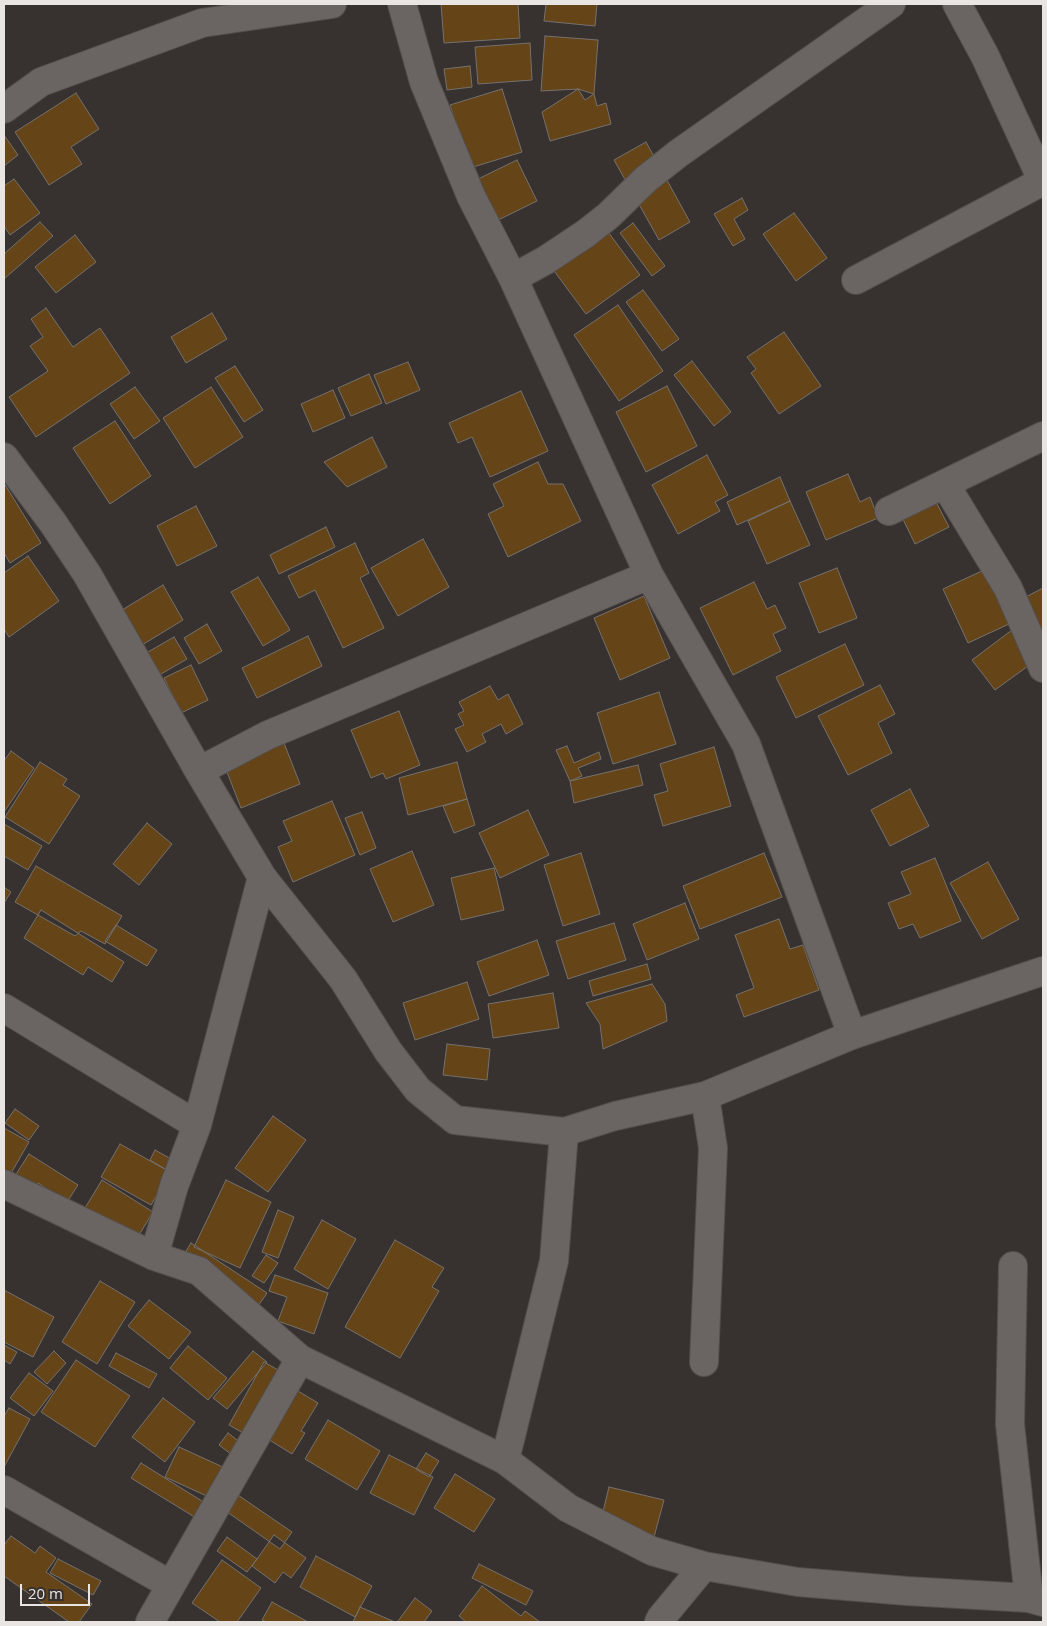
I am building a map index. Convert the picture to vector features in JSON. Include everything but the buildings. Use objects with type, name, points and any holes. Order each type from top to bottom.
[{"type":"street","points":[[4,109],[41,82],[202,23],[332,4]]},
{"type":"street","points":[[402,4],[424,82],[472,196],[513,278],[649,575],[746,744],[852,1035]]},
{"type":"street","points":[[513,278],[546,260],[585,234],[608,216],[646,179],[679,153],[891,4]]},
{"type":"street","points":[[856,280],[1043,181],[986,56],[957,4]]},
{"type":"street","points":[[889,511],[1043,436]]},
{"type":"street","points":[[4,457],[53,523],[87,574],[262,878],[343,979],[388,1051],[418,1090],[455,1120],[564,1132],[615,1116],[705,1096],[852,1035],[1043,971]]},
{"type":"street","points":[[945,484],[1008,588],[1043,668]]},
{"type":"street","points":[[199,770],[268,735],[649,575]]},
{"type":"street","points":[[154,1256],[174,1186],[197,1125],[262,878]]},
{"type":"street","points":[[4,1008],[197,1125]]},
{"type":"street","points":[[704,1362],[713,1148],[705,1096]]},
{"type":"street","points":[[505,1460],[554,1261],[564,1132]]},
{"type":"street","points":[[4,1184],[154,1256],[199,1271],[300,1359],[505,1460],[568,1508],[652,1551],[704,1566],[798,1582],[1036,1600],[1010,1424],[1013,1266]]},
{"type":"street","points":[[150,1622],[300,1359]]},
{"type":"street","points":[[4,1490],[171,1585]]},
{"type":"street","points":[[658,1622],[704,1566]]}]
